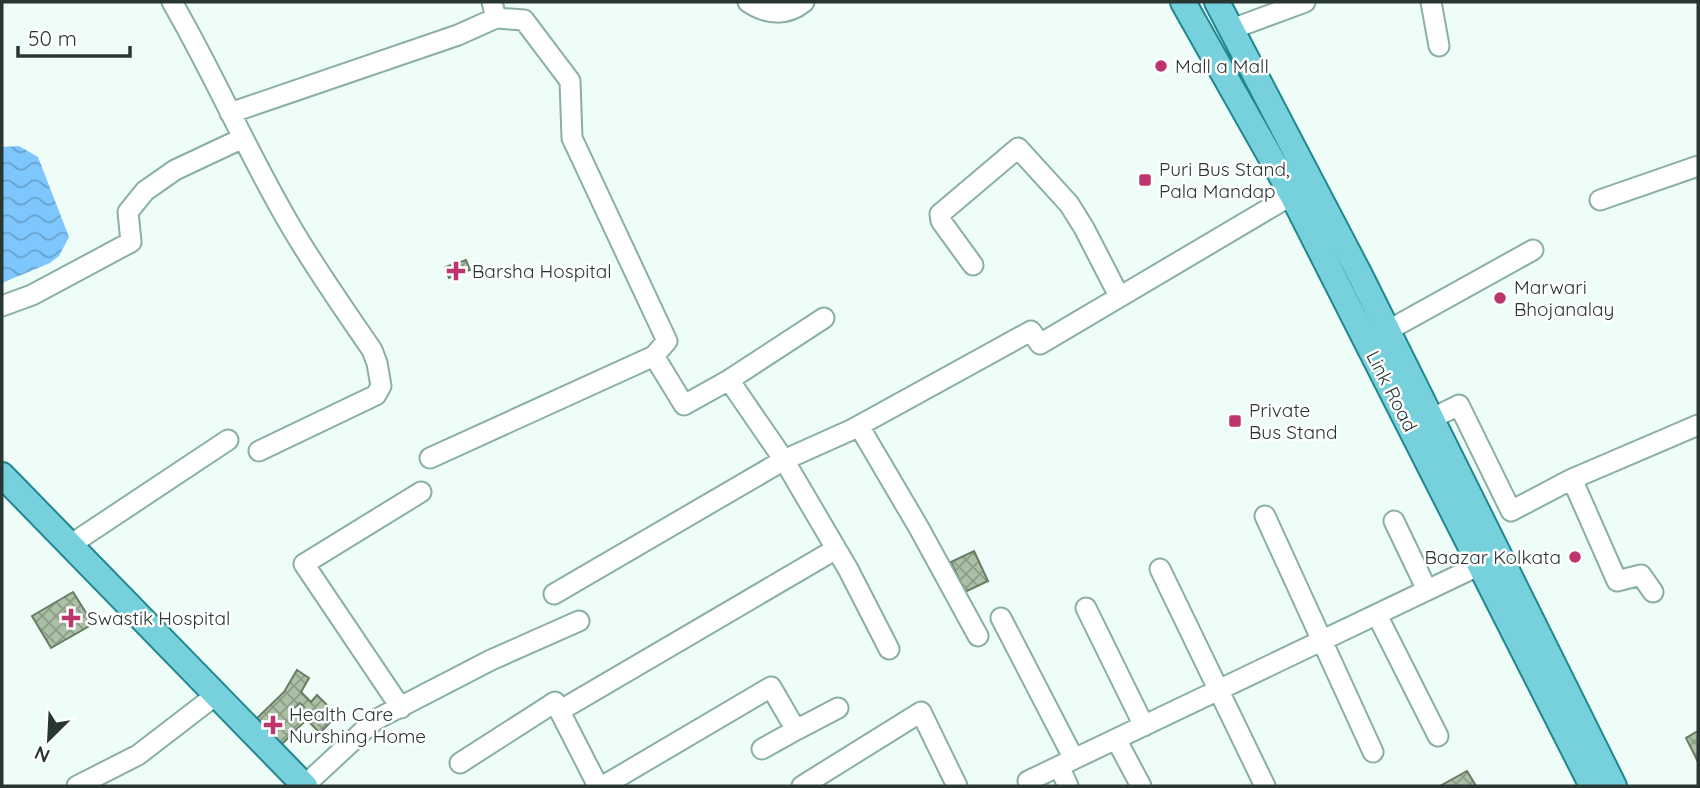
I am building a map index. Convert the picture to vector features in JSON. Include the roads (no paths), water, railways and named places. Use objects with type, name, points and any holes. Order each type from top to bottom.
[{"type":"main road","name":"Link Road","points":[[1183,2],[1292,195],[1592,786]]},
{"type":"main road","name":"Link Road","points":[[1217,2],[1387,331],[1614,786]]},
{"type":"main road","points":[[2,475],[305,786]]},
{"type":"street","points":[[172,2],[289,224],[324,281],[372,350],[377,363],[381,386],[376,395],[259,451]]},
{"type":"street","points":[[748,2],[777,14],[795,9],[804,2]]},
{"type":"street","points":[[1233,29],[1305,2]]},
{"type":"street","points":[[1431,2],[1439,46]]},
{"type":"street","points":[[230,113],[458,35],[494,10],[524,20],[570,81],[572,138],[667,341],[654,356],[430,458]]},
{"type":"street","points":[[2,306],[32,295],[131,242],[128,212],[145,191],[175,170],[243,138]]},
{"type":"street","points":[[973,265],[941,221],[940,214],[1018,148],[1069,204],[1119,296]]},
{"type":"street","points":[[1600,200],[1698,166]]},
{"type":"street","points":[[554,594],[784,460],[859,426],[1031,331],[1040,344],[1292,195]]},
{"type":"street","points":[[1387,331],[1533,250]]},
{"type":"street","points":[[654,356],[684,405],[729,380],[824,318]]},
{"type":"street","points":[[729,380],[784,460],[889,649]]},
{"type":"street","points":[[1431,419],[1459,405],[1511,511],[1572,479],[1698,425]]},
{"type":"street","points":[[859,426],[978,636]]},
{"type":"street","points":[[70,545],[228,440]]},
{"type":"street","points":[[1572,479],[1617,581],[1641,575],[1653,592]]},
{"type":"street","points":[[401,708],[304,564],[421,492]]},
{"type":"street","points":[[1265,516],[1373,752]]},
{"type":"street","points":[[1394,521],[1427,590]]},
{"type":"street","points":[[561,710],[836,550]]},
{"type":"street","points":[[1028,781],[1480,565]]},
{"type":"street","points":[[1160,569],[1265,786]]},
{"type":"street","points":[[1086,608],[1144,726]]},
{"type":"street","points":[[1377,615],[1438,736]]},
{"type":"street","points":[[1001,618],[1066,763],[1068,786]]},
{"type":"street","points":[[305,786],[375,720],[491,660],[579,621]]},
{"type":"street","points":[[460,763],[555,702],[601,786],[771,687],[796,730]]},
{"type":"street","points":[[77,786],[138,755],[216,695]]},
{"type":"street","points":[[762,749],[838,708]]},
{"type":"street","points":[[802,786],[921,712],[957,786]]},
{"type":"street","points":[[1116,739],[1141,786]]},
{"type":"water","points":[[19,146],[38,157],[69,237],[59,256],[50,263],[2,283],[2,147]]},
{"type":"place","name":"Mall a Mall","points":[[1161,66]]},
{"type":"place","name":"Puri Bus Stand, Pala Mandap","points":[[1145,180]]},
{"type":"place","name":"Barsha Hospital","points":[[456,271]]},
{"type":"place","name":"Marwari Bhojanalay","points":[[1500,298]]},
{"type":"place","name":"Private Bus Stand","points":[[1235,421]]},
{"type":"place","name":"Baazar Kolkata","points":[[1575,557]]},
{"type":"place","name":"Swastik Hospital","points":[[71,618]]},
{"type":"place","name":"Health Care Nurshing Home","points":[[273,725]]}]
